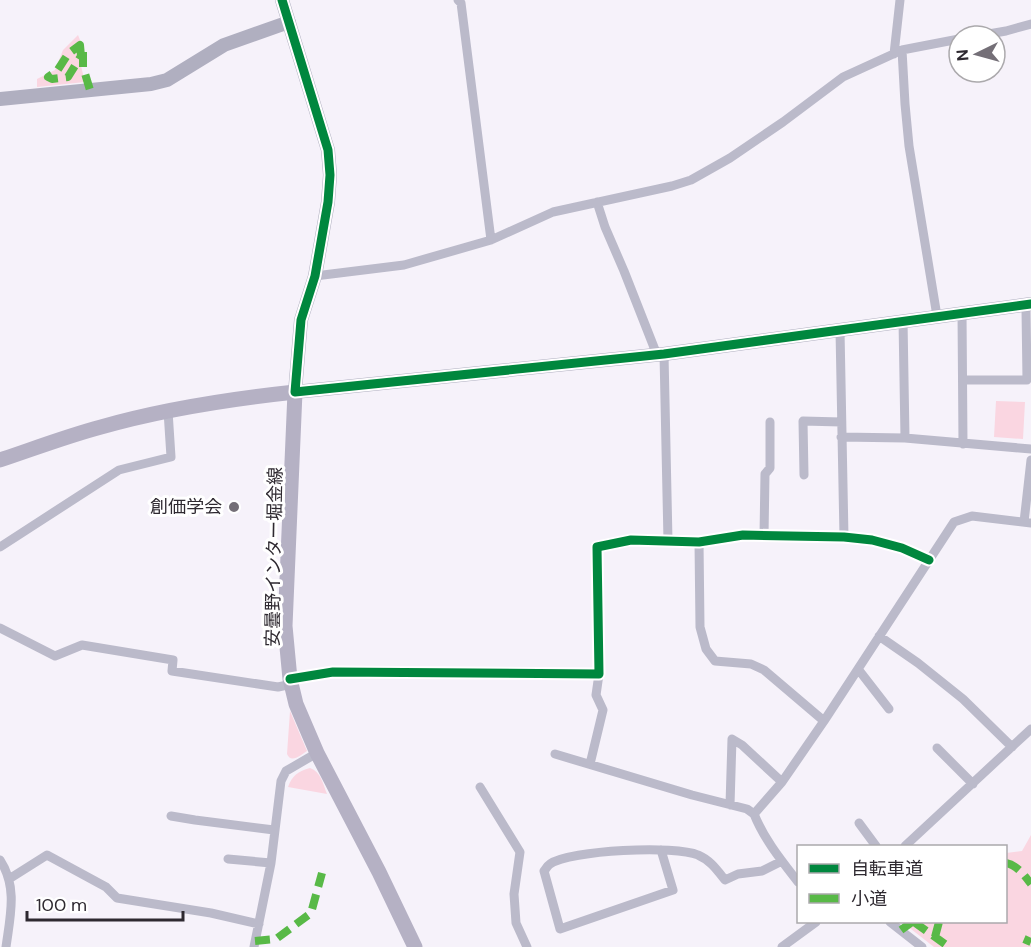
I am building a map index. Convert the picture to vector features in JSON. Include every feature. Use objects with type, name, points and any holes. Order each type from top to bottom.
[{"type":"main road","points":[[0,460],[101,427],[168,411],[235,398],[295,392]]},
{"type":"main road","name":"安曇野インター堀金線","points":[[295,392],[285,626],[291,682],[296,704],[317,753],[415,947]]},
{"type":"street","points":[[282,0],[328,150],[330,175],[328,202],[315,276],[301,320],[295,392],[660,354],[937,315],[1029,307],[1027,380],[963,380]]},
{"type":"street","points":[[458,0],[461,3],[492,240]]},
{"type":"street","points":[[900,0],[898,52],[909,146],[937,315]]},
{"type":"street","points":[[0,99],[151,84],[167,80],[224,45],[289,22]]},
{"type":"street","points":[[1007,31],[1031,24]]},
{"type":"street","points":[[315,276],[404,265],[492,240],[553,212],[692,180],[730,158],[783,122],[843,77],[898,52],[947,42]]},
{"type":"street","points":[[597,202],[605,227],[660,354],[668,541]]},
{"type":"street","points":[[962,312],[963,444]]},
{"type":"street","points":[[903,320],[905,438]]},
{"type":"street","points":[[840,330],[844,537]]},
{"type":"street","points":[[0,547],[119,470],[171,457],[168,411]]},
{"type":"street","points":[[804,475],[803,421],[841,422]]},
{"type":"street","points":[[764,536],[765,474],[770,468],[770,422]]},
{"type":"street","points":[[842,437],[905,438],[1031,449]]},
{"type":"street","points":[[754,814],[782,782],[824,721],[954,522],[972,516],[1027,522],[1031,460]]},
{"type":"street","points":[[590,764],[603,710],[596,695],[599,675],[597,547],[631,540],[699,542],[743,535],[844,537],[872,540],[902,548],[929,560]]},
{"type":"street","points":[[699,542],[700,627],[706,649],[716,661],[751,664],[764,670],[824,721]]},
{"type":"street","points":[[0,628],[55,656],[82,645],[173,660],[172,671],[278,687],[333,672],[599,675]]},
{"type":"street","points":[[879,636],[918,663],[963,699],[1012,747]]},
{"type":"street","points":[[858,669],[889,709]]},
{"type":"street","points":[[906,845],[1031,729]]},
{"type":"street","points":[[730,805],[732,740],[742,745],[782,782]]},
{"type":"street","points":[[937,748],[973,784]]},
{"type":"street","points":[[254,947],[271,863],[281,781],[286,771],[317,753]]},
{"type":"street","points":[[555,754],[747,810],[754,814],[761,831],[797,881]]},
{"type":"street","points":[[480,787],[520,852],[514,894],[516,923],[527,947]]},
{"type":"street","points":[[171,816],[274,830]]},
{"type":"street","points":[[860,824],[875,845]]},
{"type":"street","points":[[661,850],[673,890],[560,929],[544,871],[550,864],[579,854],[661,850],[680,851],[697,855],[712,865],[725,880],[738,874],[762,871],[782,861]]},
{"type":"street","points":[[9,879],[47,855],[106,887],[117,898],[212,913],[259,924]]},
{"type":"street","points":[[228,859],[271,863]]},
{"type":"street","points":[[0,860],[7,870],[13,898],[6,947]]},
{"type":"street","points":[[782,947],[813,923]]},
{"type":"street","points":[[892,923],[922,947]]},
{"type":"shaded area","points":[[78,35],[82,45],[81,66],[85,82],[37,87],[37,79],[55,70],[63,50]]},
{"type":"shaded area","points":[[996,401],[1025,402],[1023,439],[994,437]]},
{"type":"shaded area","points":[[290,711],[307,751],[294,758],[287,754]]},
{"type":"shaded area","points":[[310,768],[319,775],[327,794],[288,787],[296,774]]},
{"type":"shaded area","points":[[1031,835],[1031,947],[934,947],[903,923],[1007,923],[1007,853],[1022,851]]},
{"type":"marked path","points":[[80,45],[81,56],[68,77],[52,79],[48,77],[57,71],[68,54],[80,45]]},
{"type":"marked path","points":[[83,52],[83,67],[90,90]]},
{"type":"marked path","points":[[1007,863],[1017,868],[1031,884]]},
{"type":"marked path","points":[[255,941],[276,939],[311,913],[322,873]]},
{"type":"marked path","points":[[901,930],[911,923]]},
{"type":"marked path","points":[[915,923],[949,947]]},
{"type":"marked path","points":[[935,937],[939,923]]},
{"type":"marked path","points":[[1024,939],[1031,942]]},
{"type":"cycle path","points":[[282,0],[328,150],[330,175],[328,202],[315,276],[301,320],[295,392],[664,354],[1031,304]]},
{"type":"cycle path","points":[[290,679],[333,672],[599,674],[597,547],[631,540],[699,542],[743,535],[844,537],[872,540],[902,548],[929,560]]},
{"type":"place","name":"創価学会","points":[[234,507]]}]
